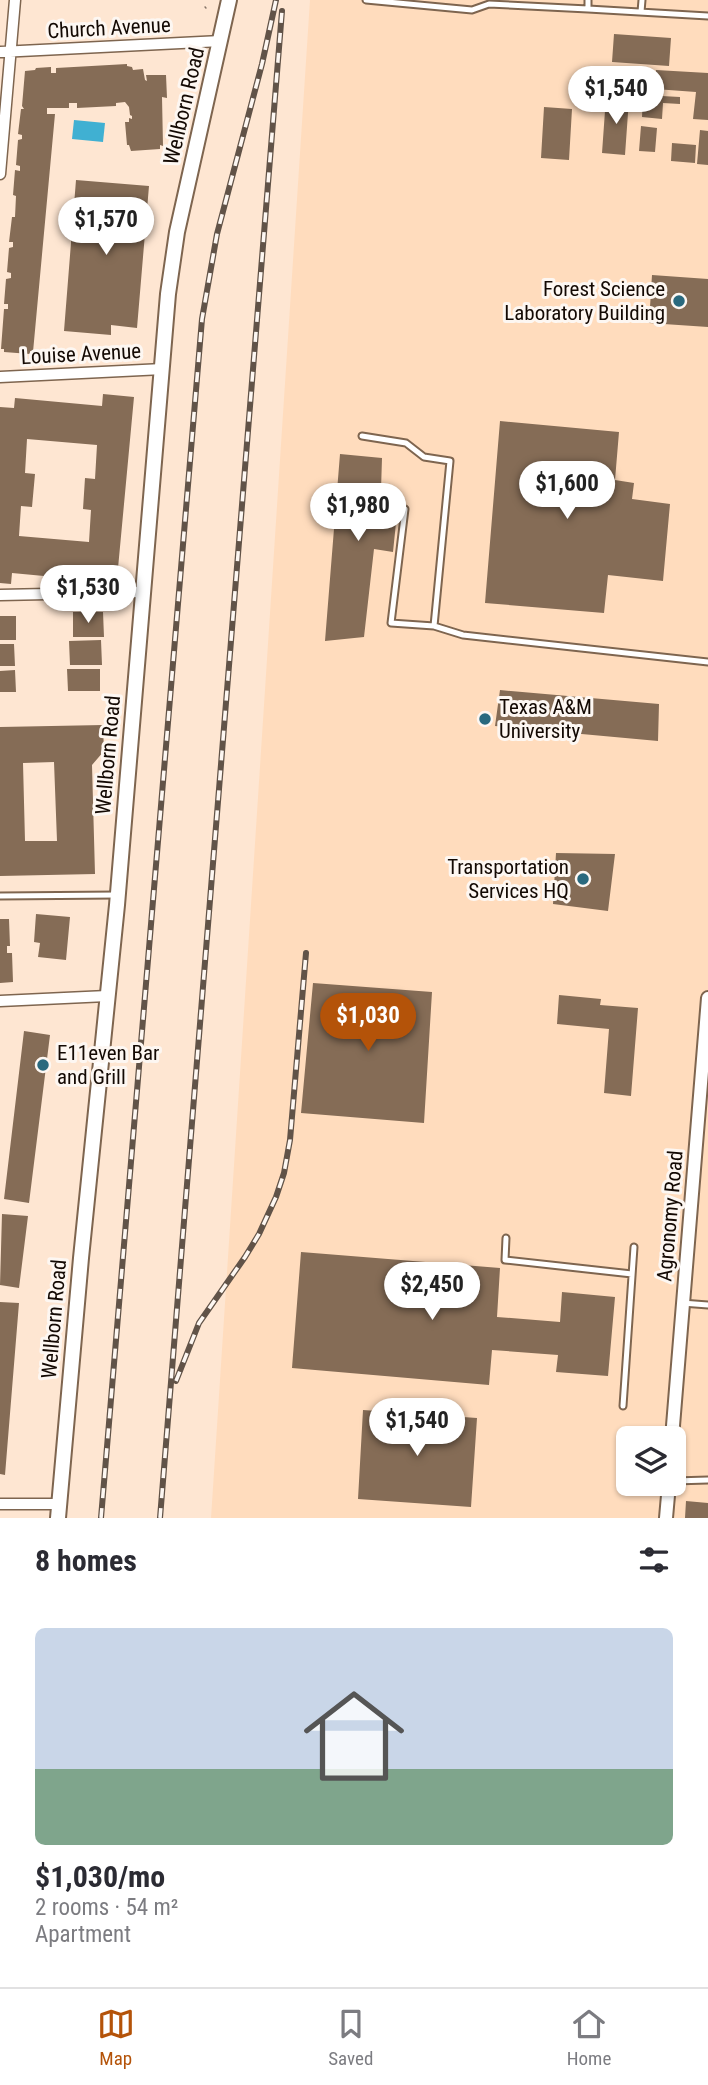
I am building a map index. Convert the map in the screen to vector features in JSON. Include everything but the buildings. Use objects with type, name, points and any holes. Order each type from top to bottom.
[{"type":"main road","name":"Wellborn Road","points":[[58,1511],[117,895],[168,294],[177,232],[229,0]]},
{"type":"street","points":[[0,174],[15,0]]},
{"type":"street","name":"Church Avenue","points":[[0,52],[221,41]]},
{"type":"street","name":"Louise Avenue","points":[[0,377],[163,369]]},
{"type":"street","points":[[0,595],[143,592]]},
{"type":"street","points":[[0,1001],[107,996]]},
{"type":"street","name":"Agronomy Road","points":[[673,1426],[708,998]]},
{"type":"street","points":[[666,1518],[668,1496]]},
{"type":"street","points":[[0,1504],[58,1511]]},
{"type":"lane","points":[[366,0],[471,10],[489,2],[708,16]]},
{"type":"lane","points":[[588,0],[588,9]]},
{"type":"lane","points":[[641,12],[642,0]]},
{"type":"lane","points":[[362,436],[406,443],[424,457],[450,461],[434,626]]},
{"type":"lane","points":[[405,509],[391,623],[434,626],[463,635],[708,662]]},
{"type":"lane","points":[[0,896],[117,895]]},
{"type":"lane","points":[[506,1238],[505,1260],[632,1273]]},
{"type":"lane","points":[[623,1406],[634,1247]]},
{"type":"lane","points":[[682,1303],[708,1305]]},
{"type":"lane","points":[[686,1481],[708,1480]]},
{"type":"shaded area","name":"Texas A&M University","points":[[310,0],[708,0],[708,1518],[211,1518]]},
{"type":"water","points":[[74,120],[105,123],[103,142],[72,139]]},
{"type":"railway","points":[[101,1518],[202,319],[217,234],[276,0]]},
{"type":"railway","points":[[160,1518],[282,11]]},
{"type":"railway","points":[[176,1381],[199,1323],[259,1234],[284,1173],[290,1140],[306,953]]},
{"type":"place","name":"Forest Science Laboratory Building","points":[[679,301]]},
{"type":"place","name":"Texas A&M University","points":[[485,719]]},
{"type":"place","name":"Transportation Services HQ","points":[[583,879]]},
{"type":"place","name":"E11even Bar and Grill","points":[[43,1065]]}]
